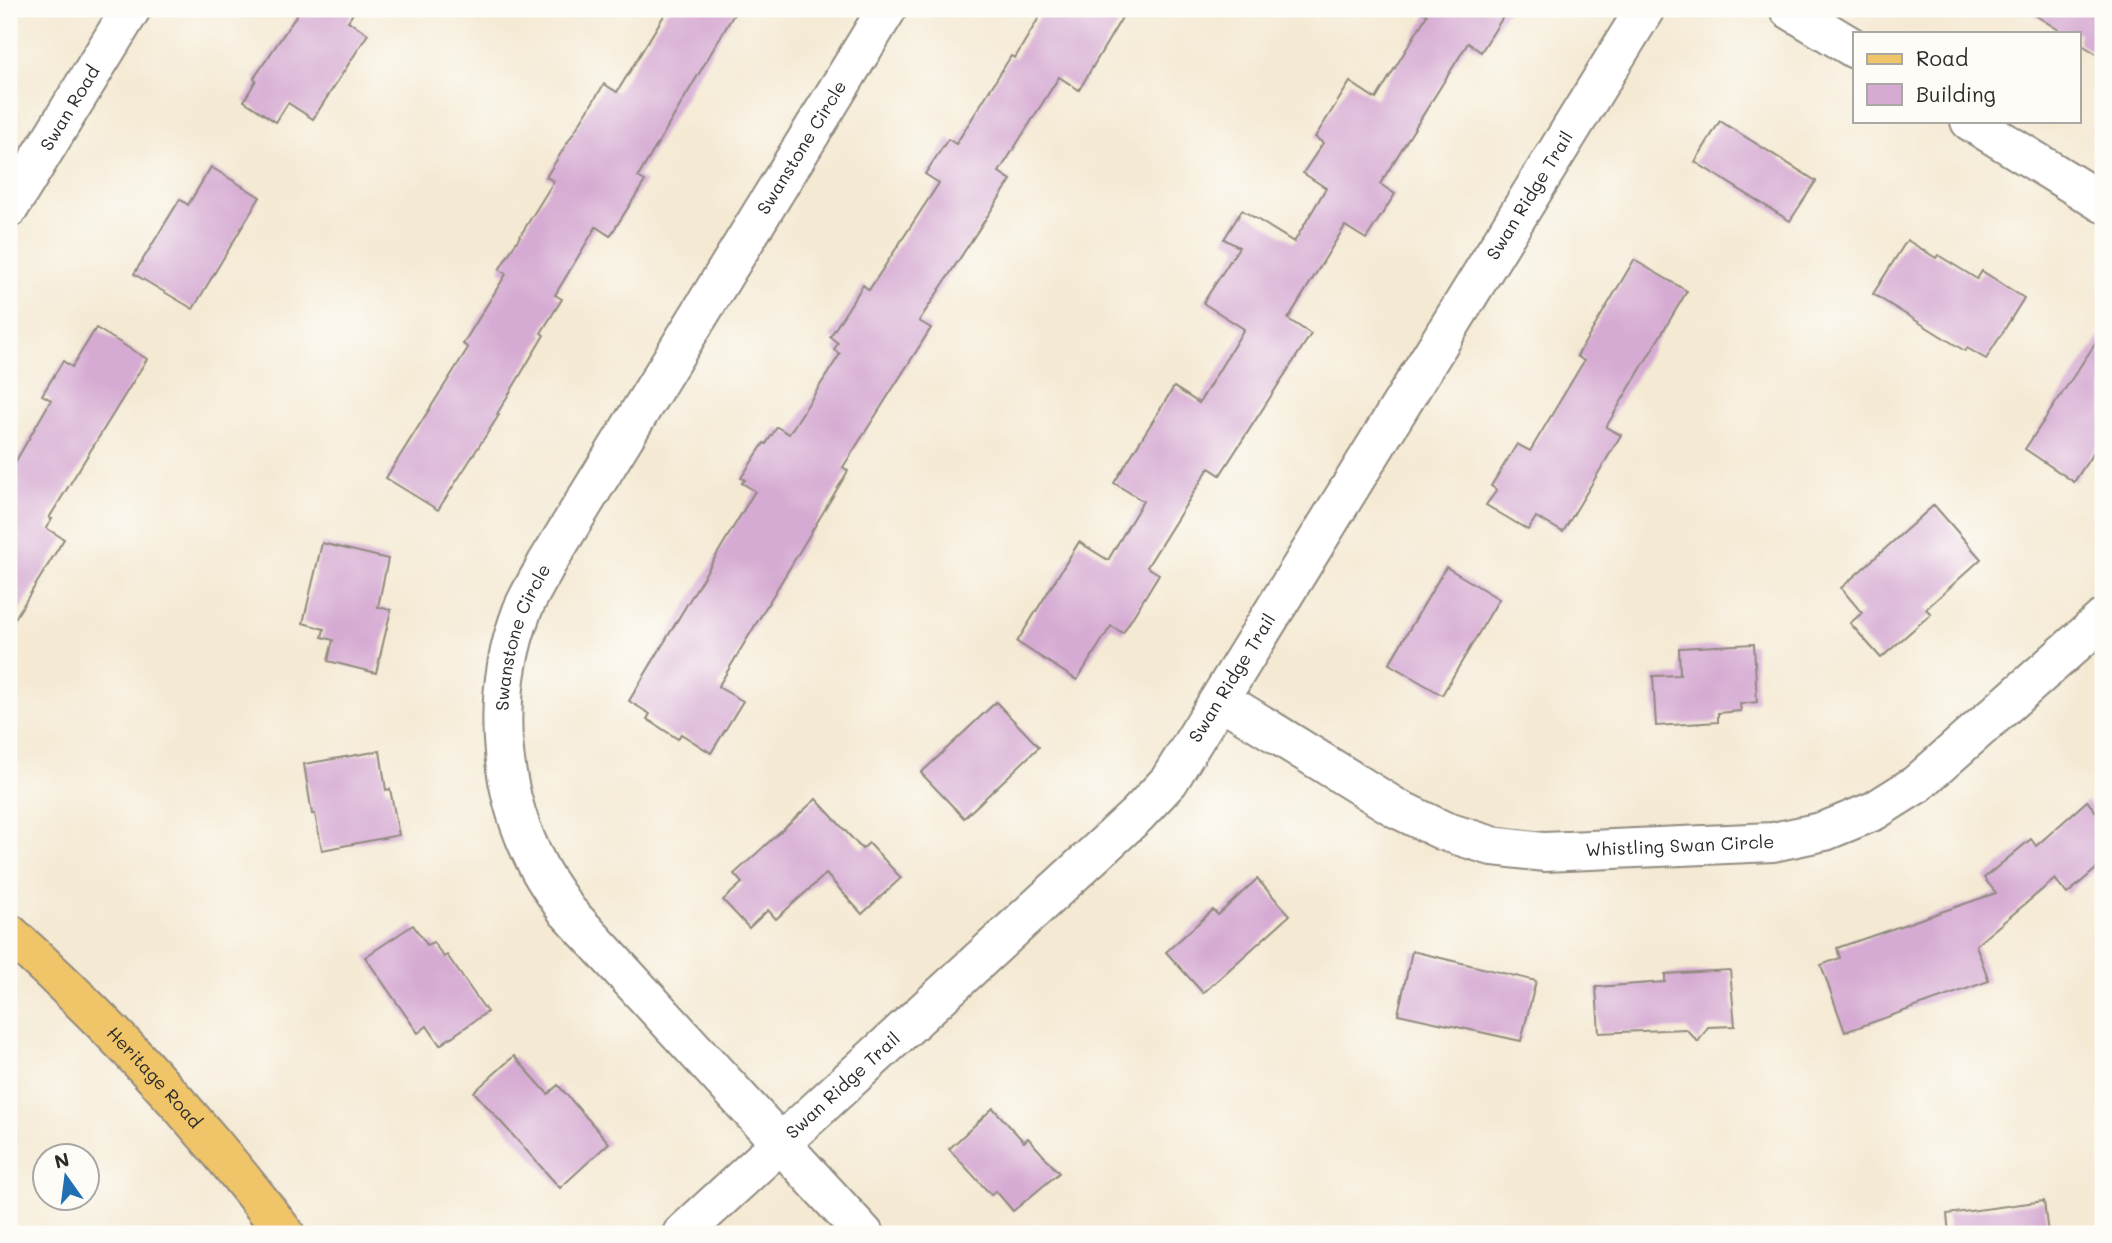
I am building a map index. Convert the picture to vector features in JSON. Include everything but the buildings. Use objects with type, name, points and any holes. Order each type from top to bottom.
[{"type":"main road","name":"Heritage Road","points":[[9,933],[60,979],[162,1085],[285,1234]]},
{"type":"street","name":"Swan Road","points":[[9,208],[131,9]]},
{"type":"street","name":"Swanstone Circle","points":[[864,1234],[567,911],[538,867],[517,818],[505,767],[501,714],[508,661],[519,623],[547,563],[887,9]]},
{"type":"street","name":"Swan Ridge Trail","points":[[682,1234],[1137,816],[1169,781],[1645,9]]},
{"type":"street","points":[[1789,9],[1853,48]]},
{"type":"street","points":[[1972,122],[2103,203]]},
{"type":"street","name":"Whistling Swan Circle","points":[[1220,699],[1396,808],[1444,831],[1492,846],[1544,852],[1773,842],[1825,831],[1874,811],[1917,784],[2103,619]]}]
